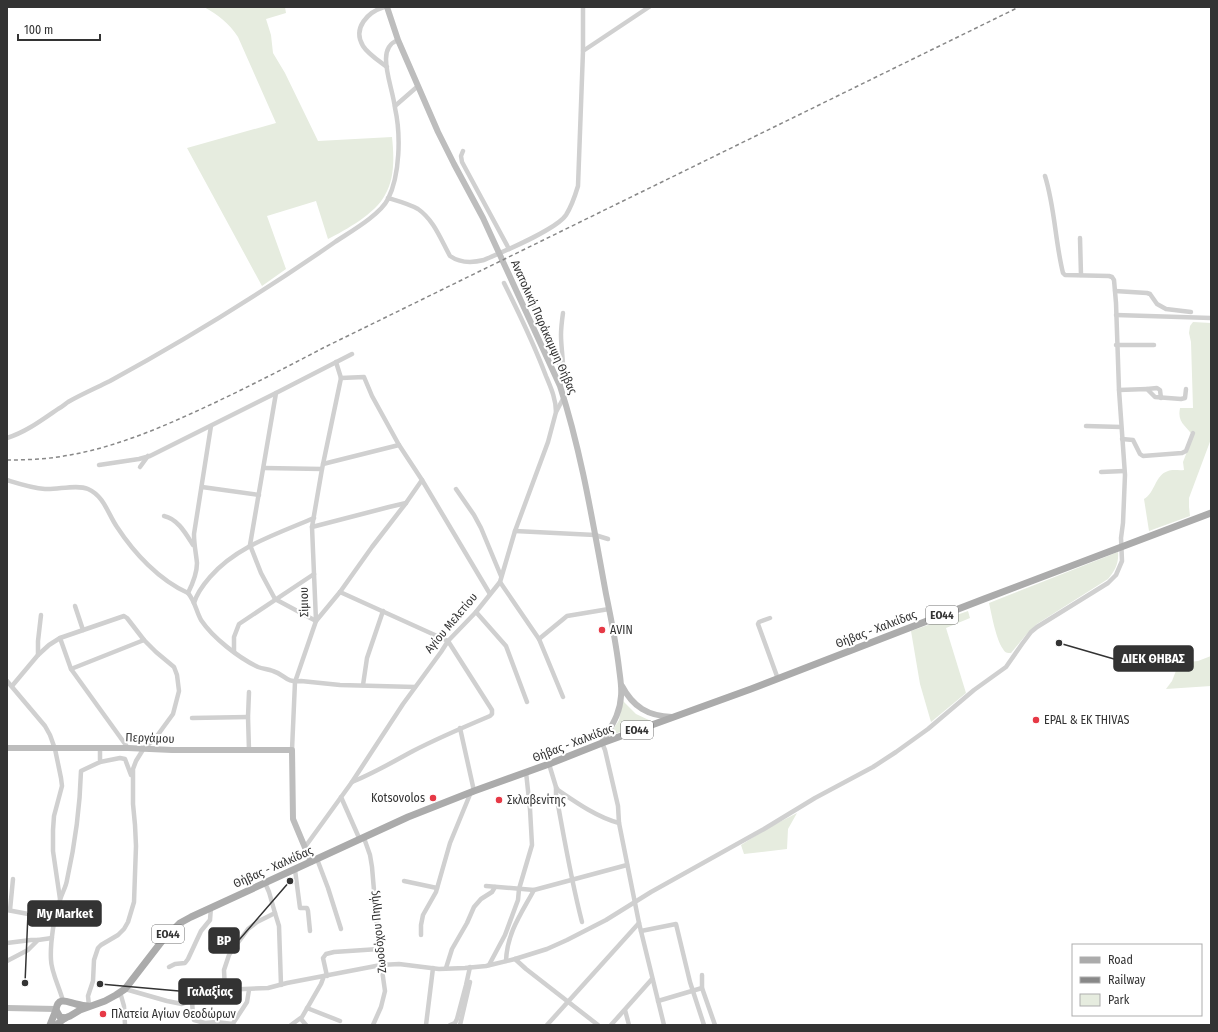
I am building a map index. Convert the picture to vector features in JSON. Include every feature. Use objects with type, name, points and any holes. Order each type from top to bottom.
[{"type":"main road","name":"Ανατολική Παράκαμψη Θήβας","points":[[387,7],[398,40],[418,86],[454,164],[506,266],[564,397],[588,494],[617,648],[621,684],[622,695],[618,715],[602,742]]},
{"type":"main road","name":"Θήβας - Χαλκίδας","points":[[56,1025],[68,1016],[89,1006],[105,1001],[122,991],[162,940],[180,923],[191,916],[295,870],[408,817],[473,791],[549,764],[602,742],[778,679],[1122,546],[1211,514]]},
{"type":"main road","points":[[621,684],[633,703],[642,709],[651,714],[662,717],[673,717]]},
{"type":"main road","name":"Περγάμου","points":[[7,748],[292,750]]},
{"type":"main road","name":"Σίμιου","points":[[292,750],[293,819],[305,847]]},
{"type":"main road","points":[[305,847],[314,861]]},
{"type":"main road","points":[[50,1025],[59,1003],[63,1001]]},
{"type":"main road","name":"ΕΟ44","points":[[63,1001],[71,1003]]},
{"type":"main road","name":"Θήβας - Χαλκίδας","points":[[71,1003],[89,1006]]},
{"type":"main road","points":[[56,1010],[60,1017],[68,1016],[73,1007],[71,1003]]},
{"type":"main road","points":[[7,1008],[56,1010]]},
{"type":"street","points":[[384,7],[372,12],[366,17],[361,26],[360,38],[363,46],[386,67]]},
{"type":"street","points":[[388,198],[410,205],[424,214],[430,220],[450,256],[455,260],[464,262],[478,262],[509,249],[545,231],[565,216],[575,196],[579,177],[583,7]]},
{"type":"street","points":[[582,51],[649,7]]},
{"type":"street","points":[[7,438],[27,429],[68,402],[109,381],[255,296],[373,216],[385,205],[394,179],[397,159],[398,122],[386,67],[386,58],[389,46],[398,40]]},
{"type":"street","points":[[395,106],[418,86]]},
{"type":"street","points":[[463,151],[461,156],[462,162],[509,249]]},
{"type":"street","points":[[127,1025],[122,991],[176,1004],[182,1004],[225,990],[268,988],[381,965],[408,964],[433,968],[446,968],[489,965],[516,959],[547,949],[567,940],[606,920],[635,901],[764,829],[815,798],[873,767],[911,742],[974,690],[1006,667],[1031,632],[1037,627],[1108,583],[1116,575],[1122,561],[1121,538],[1123,523],[1124,470],[1116,345],[1114,280],[1109,276],[1065,275],[1063,273],[1057,245],[1051,200],[1045,176]]},
{"type":"street","points":[[1080,238],[1082,264],[1080,270],[1081,275]]},
{"type":"street","points":[[516,272],[532,302],[563,373]]},
{"type":"street","points":[[504,282],[541,364],[556,402],[556,412]]},
{"type":"street","points":[[1115,291],[1147,293],[1150,294],[1157,304],[1166,309],[1211,318]]},
{"type":"street","points":[[1191,315],[1192,305]]},
{"type":"street","points":[[560,386],[563,380],[561,335],[563,313]]},
{"type":"street","points":[[1116,315],[1191,315]]},
{"type":"street","points":[[1116,345],[1154,345]]},
{"type":"street","points":[[99,466],[148,456],[211,426],[352,354]]},
{"type":"street","points":[[336,362],[341,378],[364,377],[372,396],[399,445],[422,480],[490,594]]},
{"type":"street","name":"Σίμιου","points":[[292,750],[295,682],[316,621],[312,528],[322,467],[341,378]]},
{"type":"street","points":[[1119,390],[1153,388],[1160,390],[1161,398]]},
{"type":"street","points":[[1147,389],[1155,397],[1161,398],[1184,398],[1186,395],[1186,389]]},
{"type":"street","points":[[276,393],[250,546],[261,573],[275,599],[316,621],[340,592],[422,480]]},
{"type":"street","points":[[563,697],[539,639],[500,582],[515,531],[548,442],[556,412],[564,397]]},
{"type":"street","points":[[188,593],[196,572],[197,563],[194,534],[211,426]]},
{"type":"street","points":[[1086,426],[1122,427]]},
{"type":"street","points":[[1122,439],[1134,440],[1140,454],[1143,456],[1182,453],[1186,451],[1193,433]]},
{"type":"street","points":[[264,468],[322,467],[399,445]]},
{"type":"street","points":[[140,467],[148,456]]},
{"type":"street","points":[[1101,472],[1124,470]]},
{"type":"street","points":[[7,480],[32,488],[87,488],[104,503],[116,526],[143,561],[156,572],[188,593],[202,621],[216,638],[234,652],[260,668],[276,672],[289,681],[295,682],[301,681],[340,685],[415,687]]},
{"type":"street","points":[[202,487],[259,495]]},
{"type":"street","points":[[456,489],[481,528],[501,576]]},
{"type":"street","points":[[312,528],[406,503]]},
{"type":"street","points":[[164,516],[169,517],[178,525],[194,545]]},
{"type":"street","points":[[194,603],[202,587],[231,557],[250,546],[314,518]]},
{"type":"street","points":[[515,531],[595,535],[608,539]]},
{"type":"street","points":[[234,652],[234,637],[240,624],[314,574]]},
{"type":"street","name":"Αγίου Μελετίου","points":[[305,847],[352,782],[403,704],[448,641],[476,612],[500,582]]},
{"type":"street","points":[[340,592],[383,610],[448,641],[492,710],[492,714],[490,716],[460,728],[370,775],[352,782]]},
{"type":"street","points":[[75,606],[83,630]]},
{"type":"street","points":[[539,639],[567,616],[609,609]]},
{"type":"street","points":[[364,685],[367,658],[383,610]]},
{"type":"street","points":[[476,612],[506,646],[527,702]]},
{"type":"street","points":[[38,655],[41,615]]},
{"type":"street","points":[[12,686],[38,655],[60,638],[124,616],[144,640],[174,667],[177,674],[179,691],[173,714],[154,740],[144,748],[133,769],[132,804],[136,846],[134,902],[128,922],[124,929],[100,945],[98,948],[94,960],[92,981],[88,996],[89,1006]]},
{"type":"street","points":[[770,618],[759,622],[758,624],[778,679]]},
{"type":"street","points":[[60,638],[70,669],[128,748]]},
{"type":"street","points":[[70,669],[144,640]]},
{"type":"street","points":[[7,681],[45,726],[55,749],[61,778],[61,791],[54,816],[53,851],[60,899]]},
{"type":"street","points":[[248,692],[249,750]]},
{"type":"street","points":[[192,718],[248,717]]},
{"type":"street","points":[[421,935],[423,915],[437,888],[450,843],[473,791],[460,728]]},
{"type":"street","points":[[602,742],[618,806],[619,823],[639,923],[664,1025]]},
{"type":"street","points":[[100,749],[100,762]]},
{"type":"street","points":[[63,1001],[51,961],[52,938],[60,899],[67,880],[80,799],[81,771],[100,762],[120,758],[125,759],[133,779]]},
{"type":"street","points":[[549,764],[556,787],[572,880],[582,922]]},
{"type":"street","points":[[489,965],[505,935],[518,900],[519,889],[532,845],[526,772]]},
{"type":"street","points":[[556,787],[558,790],[596,814],[619,823]]},
{"type":"street","name":"Ζωοδόχου Πηγής","points":[[341,797],[370,855],[372,867],[379,949],[385,991],[381,1007],[373,1025]]},
{"type":"street","points":[[314,861],[328,888],[341,929]]},
{"type":"street","points":[[486,886],[534,890],[627,865]]},
{"type":"street","points":[[295,870],[300,908],[307,908],[310,931]]},
{"type":"street","points":[[7,883],[13,881],[9,910],[56,919]]},
{"type":"street","points":[[404,881],[437,888]]},
{"type":"street","points":[[265,883],[280,926],[280,985]]},
{"type":"street","points":[[446,968],[452,949],[467,923],[474,907],[481,899],[492,892],[495,887]]},
{"type":"street","points":[[506,961],[512,930],[534,890]]},
{"type":"street","points":[[169,966],[185,963],[188,959],[201,931],[210,920],[211,907]]},
{"type":"street","points":[[225,990],[224,970],[229,955],[248,929],[257,922],[275,913]]},
{"type":"street","points":[[547,1025],[639,923]]},
{"type":"street","points":[[641,932],[676,924],[693,991],[705,1025],[715,1024],[702,988],[702,975]]},
{"type":"street","points":[[7,943],[52,938]]},
{"type":"street","points":[[7,961],[28,950],[38,940]]},
{"type":"street","points":[[291,1025],[301,1019],[325,976],[323,958],[326,954],[334,952],[379,949]]},
{"type":"street","points":[[516,959],[526,969],[598,1025]]},
{"type":"street","points":[[450,1025],[457,1019],[471,967]]},
{"type":"street","points":[[460,1025],[469,990],[471,967]]},
{"type":"street","points":[[426,1025],[433,968]]},
{"type":"street","points":[[612,1025],[652,979]]},
{"type":"street","points":[[658,1001],[702,988]]},
{"type":"street","points":[[192,1000],[194,1020],[205,1023],[216,1022],[233,1024],[247,1002],[249,990]]},
{"type":"street","points":[[307,1008],[340,1021]]},
{"type":"street","points":[[625,1010],[629,1025]]},
{"type":"street","points":[[301,1019],[306,1025]]},
{"type":"green space","points":[[204,7],[285,7],[286,13],[266,19],[271,35],[273,53],[285,73],[318,141],[392,137],[393,167],[391,181],[385,195],[375,208],[352,226],[328,239],[316,201],[267,216],[286,269],[262,286],[187,148],[276,123],[238,37],[223,20]]},
{"type":"green space","points":[[1193,322],[1211,323],[1211,439],[1189,498],[1190,516],[1149,531],[1144,499],[1151,493],[1160,476],[1164,473],[1170,470],[1184,470],[1183,462],[1193,436],[1181,421],[1179,413],[1180,408],[1193,408],[1191,342],[1189,333],[1190,326]]},
{"type":"green space","points":[[1118,552],[1116,567],[1108,579],[1037,624],[1011,653],[1007,653],[1005,651],[996,633],[989,603]]},
{"type":"green space","points":[[968,611],[970,618],[946,628],[966,693],[931,722],[920,684],[911,631]]},
{"type":"green space","points":[[1211,656],[1211,686],[1166,689],[1172,681],[1179,663],[1198,661]]},
{"type":"green space","points":[[623,701],[636,714],[651,721],[609,736],[619,720]]},
{"type":"green space","points":[[797,813],[788,829],[787,849],[744,854],[741,845],[768,828]]},
{"type":"railway","points":[[7,460],[47,458],[89,451],[143,434],[178,420],[1019,7]]},
{"type":"place","name":"AVIN","points":[[602,630]]},
{"type":"place","name":"ΔΙΕΚ ΘΗΒΑΣ","points":[[1059,643]]},
{"type":"place","name":"EPAL & EK THIVAS","points":[[1036,720]]},
{"type":"place","name":"Kotsovolos","points":[[433,798]]},
{"type":"place","name":"Σκλαβενίτης","points":[[499,800]]},
{"type":"place","name":"BP","points":[[290,881]]},
{"type":"place","name":"My Market","points":[[25,983]]},
{"type":"place","name":"Γαλαξίας","points":[[100,984]]},
{"type":"place","name":"Πλατεία Αγίων Θεοδώρων","points":[[103,1014]]}]
